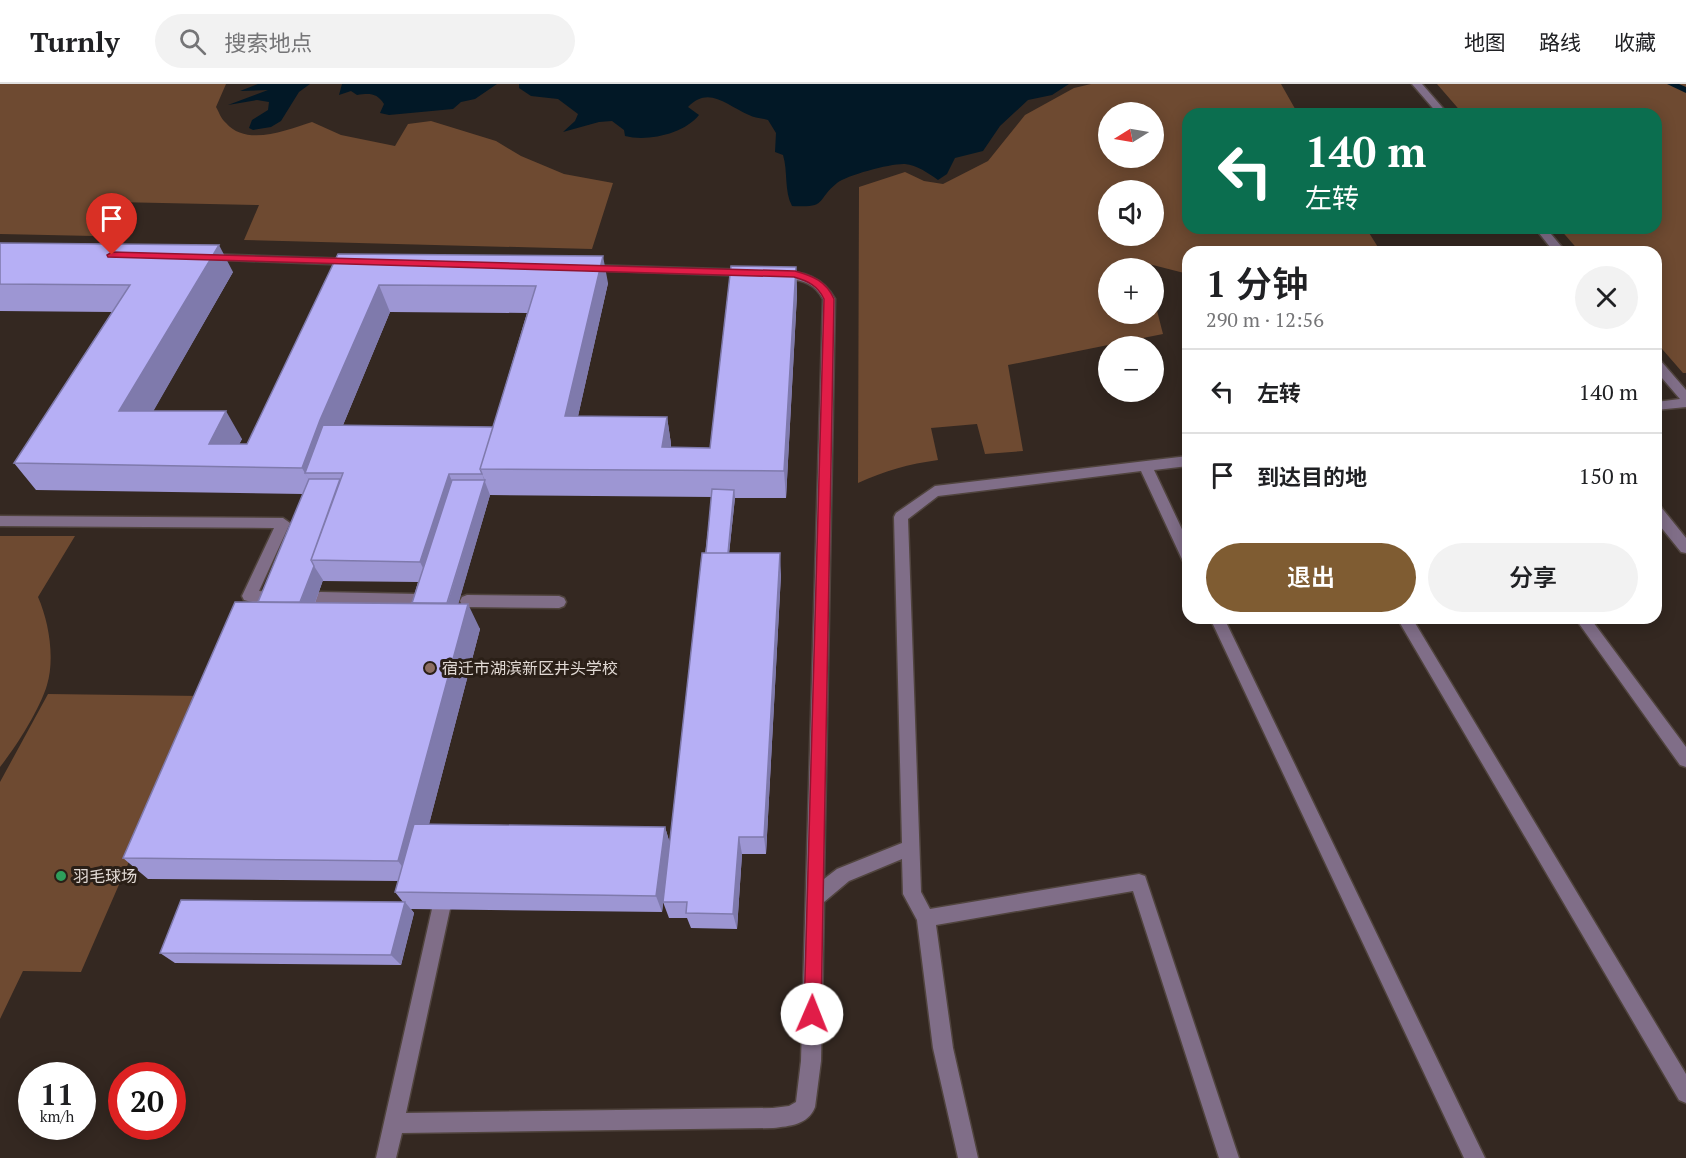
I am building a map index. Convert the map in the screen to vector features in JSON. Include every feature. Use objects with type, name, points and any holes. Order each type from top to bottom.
[{"type":"street","points":[[1417,84],[1438,108]]},
{"type":"street","points":[[1545,234],[1555,246]]},
{"type":"street","points":[[186,257],[372,262]]},
{"type":"street","points":[[394,1123],[793,1116],[805,1107],[811,1061],[829,299],[825,289],[812,279],[795,274],[572,268]]},
{"type":"street","points":[[1662,370],[1686,398]]},
{"type":"street","points":[[1662,405],[1686,403]]},
{"type":"street","points":[[968,1158],[943,1048],[926,918],[912,894],[901,517],[935,491],[1182,462]]},
{"type":"street","points":[[1145,466],[1182,544]]},
{"type":"street","points":[[1662,518],[1686,548]]},
{"type":"street","points":[[0,521],[283,523],[249,596],[273,597]]},
{"type":"street","points":[[320,598],[418,600]]},
{"type":"street","points":[[467,601],[559,603]]},
{"type":"street","points":[[1220,624],[1475,1158]]},
{"type":"street","points":[[1408,624],[1686,1093]]},
{"type":"street","points":[[1586,624],[1686,760]]},
{"type":"street","points":[[815,898],[843,875],[910,848]]},
{"type":"street","points":[[926,918],[1139,882],[1229,1158]]},
{"type":"street","points":[[386,1158],[441,909]]},
{"type":"shaded area","points":[[0,84],[226,84],[216,107],[224,121],[235,130],[245,134],[279,132],[312,122],[341,135],[395,146],[408,124],[431,121],[496,141],[521,156],[564,174],[613,183],[592,249],[244,240],[259,205],[115,202],[94,236],[0,234]]},
{"type":"shaded area","points":[[1091,84],[1281,84],[1295,108],[1182,108],[1182,234],[1370,234],[1377,246],[1182,246],[1182,272],[1164,268],[1164,258],[1098,258],[1098,324],[1160,324],[1163,334],[1098,336],[1098,347],[1008,365],[1023,451],[985,454],[977,424],[931,428],[938,460],[897,468],[858,483],[859,187],[905,172],[924,181],[943,184],[988,161],[1025,115],[1074,88]]},
{"type":"shaded area","points":[[1437,84],[1686,84],[1686,373],[1683,373],[1662,349],[1662,246],[1575,246],[1564,234],[1662,234],[1662,108],[1458,108]]},
{"type":"shaded area","points":[[0,536],[75,536],[38,597],[50,640],[51,663],[47,685],[27,728],[0,767]]},
{"type":"shaded area","name":"羽毛球场","points":[[48,694],[201,696],[81,972],[23,971],[0,1019],[0,782]]},
{"type":"water","points":[[258,84],[310,84],[299,92],[281,121],[271,127],[253,130],[249,128],[252,120],[268,110],[269,102],[257,100],[228,105],[268,90],[240,91]]},
{"type":"water","points":[[342,84],[497,84],[475,99],[461,102],[453,109],[389,115],[380,113],[384,104],[376,96],[357,95],[351,91],[339,95]]},
{"type":"water","points":[[519,84],[1069,84],[1052,95],[1028,100],[1000,126],[983,151],[955,158],[947,174],[938,180],[914,166],[890,165],[842,180],[816,204],[792,206],[783,155],[775,152],[776,133],[768,120],[751,116],[711,97],[696,101],[688,107],[699,115],[692,122],[665,135],[644,138],[625,136],[624,130],[612,121],[599,122],[563,132],[575,121],[578,114],[558,99],[531,96],[519,88]]},
{"type":"building","points":[[0,243],[219,245],[119,411],[226,411],[209,444],[247,444],[338,254],[603,256],[565,416],[667,417],[662,447],[710,448],[731,266],[796,267],[784,471],[480,469],[536,286],[379,285],[320,420],[302,468],[14,463],[130,285],[0,284]]},
{"type":"building","points":[[323,425],[493,427],[480,469],[482,474],[449,474],[420,562],[311,560],[343,473],[305,473]]},
{"type":"building","points":[[309,479],[340,479],[311,560],[314,566],[300,602],[258,602]]},
{"type":"building","points":[[452,480],[485,480],[447,603],[412,603]]},
{"type":"building","points":[[712,489],[734,490],[728,553],[706,553]]},
{"type":"building","points":[[702,553],[780,553],[764,837],[739,837],[733,914],[686,913],[687,902],[663,902]]},
{"type":"building","points":[[235,602],[468,604],[398,861],[123,858]]},
{"type":"building","points":[[414,824],[665,827],[656,896],[395,892]]},
{"type":"building","points":[[181,900],[405,902],[391,955],[160,953]]},
{"type":"waterway","points":[[1671,84],[1686,90]]},
{"type":"place","name":"宿迁市湖滨新区井头学校","points":[[430,668]]},
{"type":"place","name":"羽毛球场","points":[[61,876]]},
{"type":"route","points":[[112,255],[795,274],[812,279],[825,289],[829,299],[812,1014]]}]
